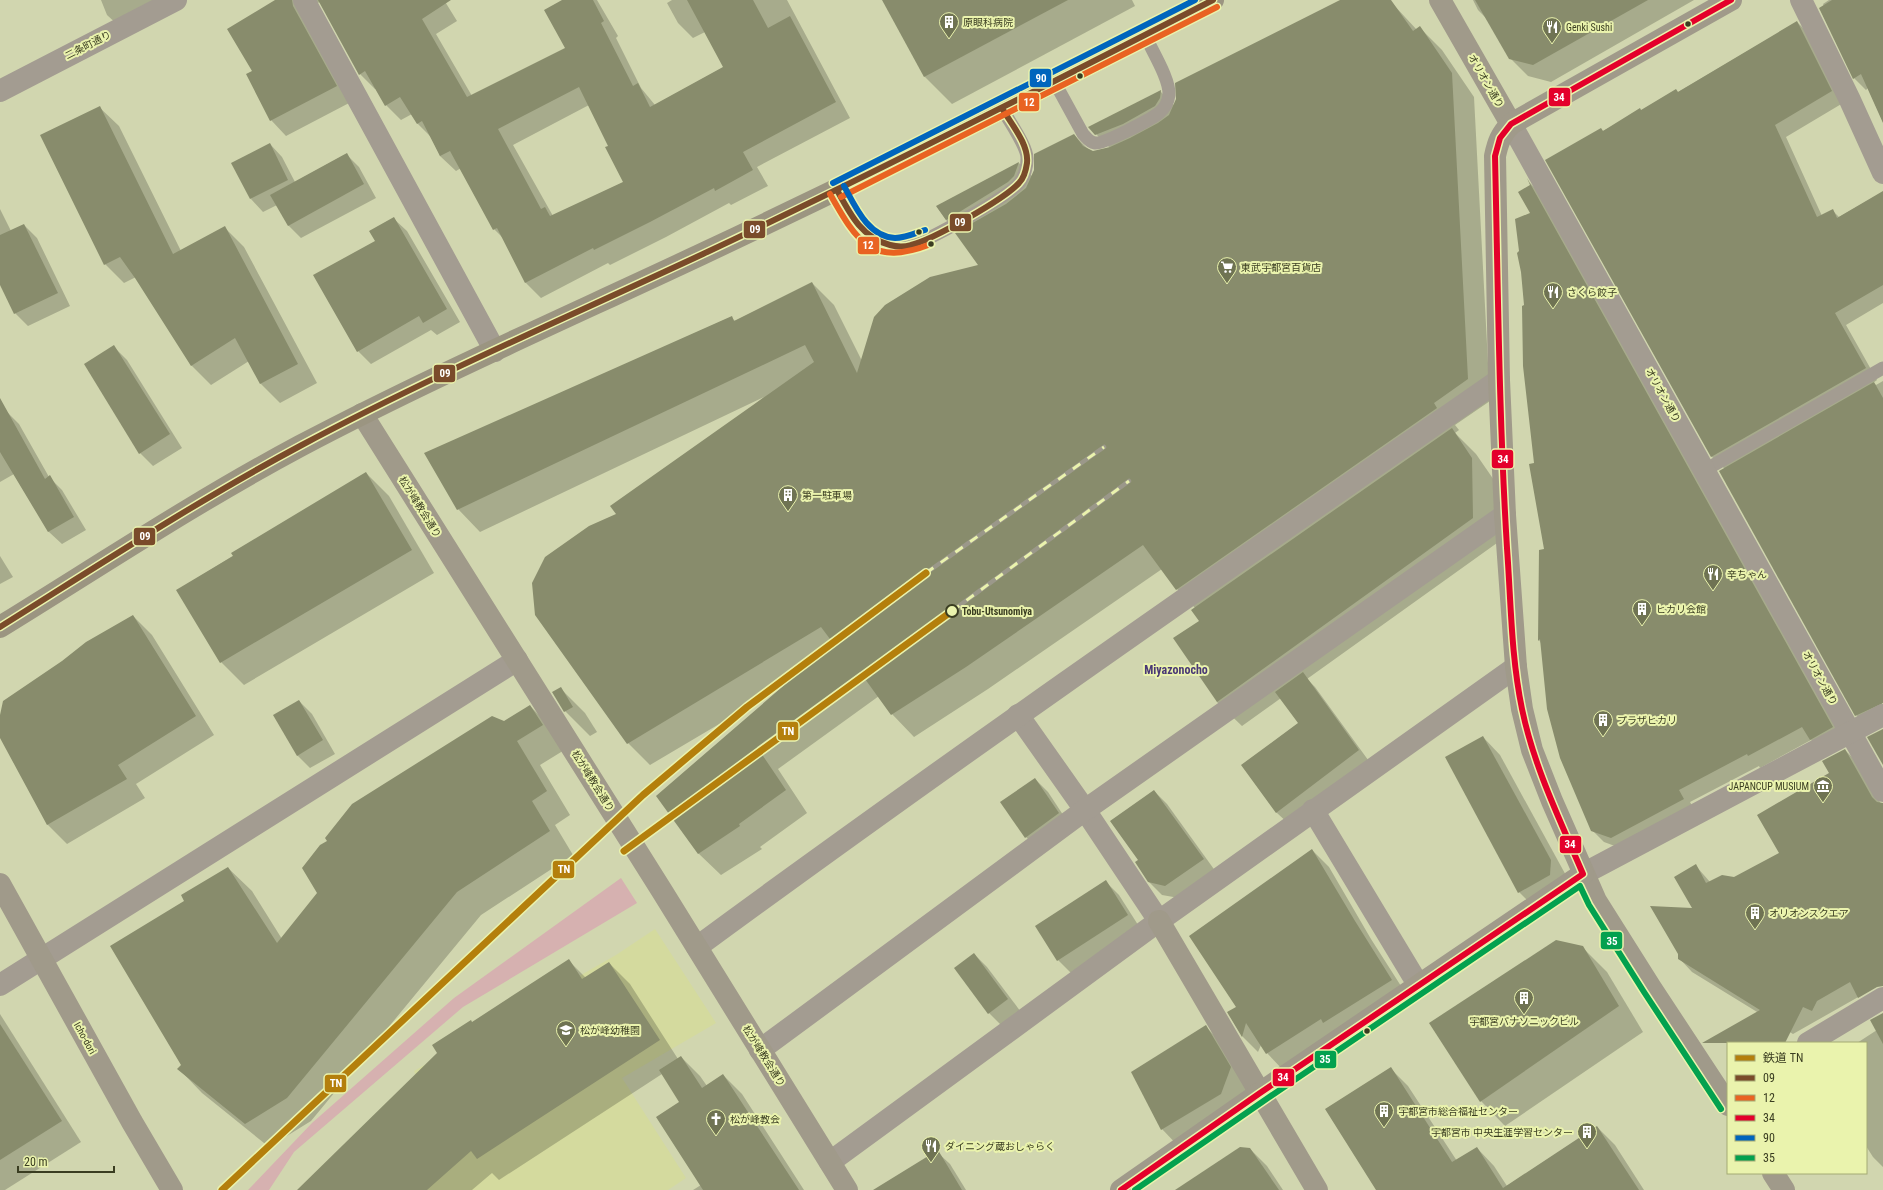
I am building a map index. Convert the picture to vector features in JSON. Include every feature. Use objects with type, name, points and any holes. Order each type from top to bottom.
[{"type":"highway","points":[[0,627],[244,477],[362,414],[837,190],[1002,108],[1213,0]]},
{"type":"street","name":"二条町通り","points":[[0,91],[176,0]]},
{"type":"street","points":[[304,0],[495,351]]},
{"type":"street","name":"オリオン通り","points":[[1440,0],[1705,470],[1883,791]]},
{"type":"street","points":[[1726,1097],[1650,988],[1596,901],[1583,874],[1532,750],[1522,709],[1516,667],[1505,515],[1500,380],[1495,156],[1498,142],[1503,132],[1511,124],[1731,0]]},
{"type":"street","points":[[1800,0],[1849,98],[1883,172]]},
{"type":"street","points":[[697,947],[866,823],[1018,715],[1500,380]]},
{"type":"street","name":"松が峰教会通り","points":[[362,414],[697,947],[846,1190]]},
{"type":"street","points":[[760,1050],[1085,810],[1505,515]]},
{"type":"street","points":[[0,985],[517,660]]},
{"type":"street","points":[[830,1162],[1159,921],[1516,667]]},
{"type":"street","points":[[1018,715],[1085,810],[1159,921],[1317,1190]]},
{"type":"street","points":[[1121,1190],[1260,1093],[1583,874],[1883,715]]},
{"type":"street","points":[[1313,810],[1419,986]]},
{"type":"street","name":"Icho-dori","points":[[0,884],[132,1122],[172,1190]]},
{"type":"street","points":[[1810,1042],[1883,998]]},
{"type":"street","points":[[1774,1174],[1784,1190]]},
{"type":"lane","points":[[1054,81],[1083,134],[1090,141],[1096,143],[1106,142],[1158,114],[1167,105],[1169,94],[1165,77],[1145,35]]},
{"type":"lane","points":[[837,190],[855,223],[877,241],[900,247],[913,245],[928,238],[986,206],[1012,190],[1020,182],[1025,170],[1027,158],[1025,150],[1002,108]]},
{"type":"lane","points":[[1705,470],[1883,368]]},
{"type":"shaded area","points":[[621,878],[637,903],[463,1007],[294,1152],[269,1190],[248,1190],[312,1123],[454,998]]},
{"type":"shaded area","name":"松が峰幼稚園","points":[[655,929],[716,1023],[622,1078],[686,1178],[668,1190],[337,1190],[427,1103],[414,1071],[616,955]]},
{"type":"building","points":[[275,0],[292,0],[293,6],[337,86],[270,121],[246,74],[252,71],[227,29]]},
{"type":"building","points":[[318,0],[451,0],[422,19],[467,97],[565,48],[544,10],[562,0],[593,0],[604,21],[601,23],[633,86],[638,83],[650,107],[723,67],[687,0],[753,0],[768,28],[790,16],[836,102],[743,152],[753,170],[715,191],[714,188],[650,222],[594,250],[593,248],[525,283],[497,228],[493,230],[450,151],[440,156],[422,121],[417,124],[400,97],[385,106],[365,71],[359,75]],"holes":[[[579,87],[608,146],[605,147],[623,182],[550,216],[545,207],[541,209],[498,129]]]},
{"type":"building","name":"原眼科病院","points":[[882,0],[1068,0],[924,77]]},
{"type":"building","points":[[1340,0],[1391,0],[1413,31],[1420,26],[1452,73],[1468,379],[1434,403],[1437,408],[1176,590],[1143,545],[966,667],[891,715],[860,672],[757,747],[786,790],[739,824],[740,826],[698,854],[656,796],[833,643],[821,627],[627,744],[535,615],[532,583],[545,557],[589,526],[616,514],[610,506],[814,362],[805,345],[457,510],[424,453],[732,316],[734,321],[812,282],[857,373],[874,317],[885,305],[930,277],[978,265],[955,233],[1006,204],[1026,188],[1034,170],[1034,154],[1074,134],[1083,146],[1093,151],[1110,147],[1130,138],[1158,123],[1169,115],[1176,99],[1175,83]]},
{"type":"building","points":[[1475,0],[1648,0],[1533,65],[1509,59]]},
{"type":"building","points":[[1832,0],[1883,0],[1883,123],[1861,74],[1853,79],[1819,8]]},
{"type":"building","points":[[1797,21],[1832,91],[1775,125],[1817,217],[1833,209],[1837,218],[1883,191],[1883,285],[1835,313],[1866,368],[1711,457],[1545,160],[1601,128],[1603,131],[1640,108],[1641,110],[1676,89],[1678,92]]},
{"type":"building","points":[[1161,90],[1160,98],[1155,106],[1123,124],[1095,135],[1088,127]]},
{"type":"building","points":[[100,106],[173,254],[225,226],[298,364],[260,384],[235,338],[191,366],[120,257],[104,265],[40,135]]},
{"type":"building","points":[[270,143],[288,180],[250,199],[231,163]]},
{"type":"building","points":[[347,153],[364,184],[288,226],[270,195]]},
{"type":"building","points":[[1019,162],[1014,176],[1008,182],[948,219],[946,220],[936,206]]},
{"type":"building","points":[[1527,178],[1833,727],[1810,740],[1802,727],[1748,756],[1747,754],[1679,790],[1684,799],[1611,838],[1591,831],[1560,758],[1547,709],[1540,639],[1538,641],[1539,550],[1544,549],[1529,464],[1534,463],[1523,366],[1522,306],[1524,305],[1521,272],[1517,253],[1519,251],[1515,219],[1530,213],[1518,192],[1530,185]]},
{"type":"building","points":[[394,217],[447,309],[423,323],[419,316],[357,352],[313,275],[375,241],[369,231]]},
{"type":"building","points":[[24,224],[58,293],[14,314],[0,285],[0,235]]},
{"type":"building","points":[[114,345],[170,434],[139,454],[84,364]]},
{"type":"building","points":[[1874,382],[1883,398],[1883,703],[1855,716],[1719,471]]},
{"type":"building","points":[[0,398],[45,479],[50,475],[74,517],[48,532],[0,452]]},
{"type":"building","points":[[1452,428],[1472,458],[1473,518],[1217,702],[1173,638],[1199,621],[1191,610]]},
{"type":"building","points":[[366,472],[412,550],[220,663],[176,590],[233,556],[231,553]]},
{"type":"building","points":[[133,615],[196,716],[118,765],[127,779],[47,825],[0,738],[0,715],[3,701],[62,661],[86,642]]},
{"type":"building","points":[[1303,672],[1359,750],[1276,813],[1241,765],[1298,723],[1275,692]]},
{"type":"building","points":[[561,687],[573,707],[564,712],[552,692]]},
{"type":"building","points":[[299,700],[323,740],[297,756],[273,715]]},
{"type":"building","points":[[530,705],[543,725],[517,741],[547,791],[532,801],[550,831],[457,892],[287,1098],[245,1124],[177,1069],[181,1065],[110,946],[184,901],[181,895],[228,867],[277,943],[317,893],[302,868],[320,845],[327,841],[325,838],[352,804],[492,716],[504,721]]},
{"type":"building","points":[[1883,729],[1883,765],[1867,737]]},
{"type":"building","points":[[1483,736],[1551,860],[1550,875],[1518,893],[1445,757]]},
{"type":"building","points":[[1845,749],[1872,797],[1877,802],[1883,803],[1883,986],[1877,987],[1858,998],[1850,982],[1817,1001],[1812,1011],[1803,1007],[1786,1042],[1702,1043],[1760,1010],[1678,959],[1678,954],[1650,906],[1692,908],[1674,877],[1696,864],[1706,883],[1722,875],[1734,877],[1779,853],[1757,815],[1829,773],[1822,761]]},
{"type":"building","points":[[1035,778],[1059,813],[1025,838],[1000,802]]},
{"type":"building","points":[[1154,790],[1204,859],[1165,886],[1148,882],[1135,862],[1138,860],[1110,821]]},
{"type":"building","points":[[1312,849],[1392,980],[1323,1023],[1321,1019],[1266,1054],[1246,1023],[1242,1037],[1227,1012],[1236,1007],[1189,936]]},
{"type":"building","points":[[1106,880],[1128,915],[1057,961],[1035,926]]},
{"type":"building","name":"宇都宮パナソニックビル","points":[[1556,940],[1583,946],[1619,1006],[1480,1102],[1429,1023]]},
{"type":"building","points":[[974,953],[1008,999],[988,1014],[954,968]]},
{"type":"building","name":"松が峰幼稚園","points":[[569,959],[582,979],[609,962],[660,1040],[477,1159],[471,1151],[427,1190],[297,1190],[437,1053],[432,1045],[471,1020],[472,1022]]},
{"type":"building","points":[[1883,1013],[1883,1044],[1870,1020]]},
{"type":"building","points":[[0,1024],[62,1121],[0,1160]]},
{"type":"building","points":[[1206,1025],[1231,1067],[1221,1094],[1161,1130],[1131,1072]]},
{"type":"building","name":"松が峰教会","points":[[681,1056],[702,1088],[723,1074],[799,1190],[703,1190],[656,1117],[679,1102],[659,1070]]},
{"type":"building","name":"宇都宮市総合福祉センター","points":[[1391,1067],[1452,1162],[1477,1147],[1503,1188],[1597,1126],[1639,1190],[1376,1190],[1325,1109]]},
{"type":"building","points":[[1240,1147],[1250,1148],[1279,1190],[1175,1190]]},
{"type":"building","name":"ダイニング蔵おしゃらく","points":[[938,1150],[962,1190],[873,1190]]},
{"type":"railway","points":[[926,573],[1104,447]]},
{"type":"railway","points":[[952,611],[1129,481]]},
{"type":"rail line","name":"TN","points":[[222,1190],[643,795],[747,707],[926,573]]},
{"type":"rail line","name":"TN","points":[[624,851],[952,611]]},
{"type":"transit line","name":"90","points":[[833,183],[1195,0]]},
{"type":"transit line","name":"09","points":[[0,627],[148,534],[262,467],[349,420],[500,347],[703,254],[895,161],[1213,0]]},
{"type":"transit line","name":"34","points":[[1121,1190],[1260,1093],[1583,874],[1548,793],[1533,752],[1518,689],[1513,649],[1502,450],[1495,156],[1500,138],[1511,124],[1731,0]]},
{"type":"transit line","name":"12","points":[[841,197],[1217,7]]},
{"type":"transit line","name":"09","points":[[837,190],[858,224],[864,231],[880,242],[893,246],[906,246],[921,242],[968,218],[999,199],[1022,179],[1027,163],[1027,156],[1019,134],[1002,108]]},
{"type":"transit line","name":"90","points":[[844,186],[858,211],[877,232],[886,236],[899,238],[925,230]]},
{"type":"transit line","name":"12","points":[[830,194],[849,225],[858,237],[868,246],[880,251],[894,253],[931,244]]},
{"type":"transit line","name":"35","points":[[1135,1190],[1580,886],[1589,905],[1644,992],[1721,1109]]},
{"type":"place","name":"原眼科病院","points":[[949,39]]},
{"type":"place","name":"Genki Sushi","points":[[1552,44]]},
{"type":"place","name":"東武宇都宮百貨店","points":[[1227,284]]},
{"type":"place","name":"さくら餃子","points":[[1553,309]]},
{"type":"place","name":"第一駐車場","points":[[788,512]]},
{"type":"place","name":"辛ちゃん","points":[[1713,591]]},
{"type":"place","name":"Tobu-Utsunomiya","points":[[952,611]]},
{"type":"place","name":"ヒカリ会館","points":[[1642,626]]},
{"type":"place","name":"プラザヒカリ","points":[[1603,737]]},
{"type":"place","name":"JAPANCUP MUSIUM","points":[[1823,803]]},
{"type":"place","name":"オリオンスクエア","points":[[1755,930]]},
{"type":"place","name":"宇都宮パナソニックビル","points":[[1524,1015]]},
{"type":"place","name":"松が峰幼稚園","points":[[566,1047]]},
{"type":"place","name":"宇都宮市総合福祉センター","points":[[1384,1128]]},
{"type":"place","name":"松が峰教会","points":[[716,1136]]},
{"type":"place","name":"宇都宮市 中央生涯学習センター","points":[[1587,1149]]},
{"type":"place","name":"ダイニング蔵おしゃらく","points":[[931,1163]]},
{"type":"district","name":"Miyazonocho","points":[[1176,670]]}]
